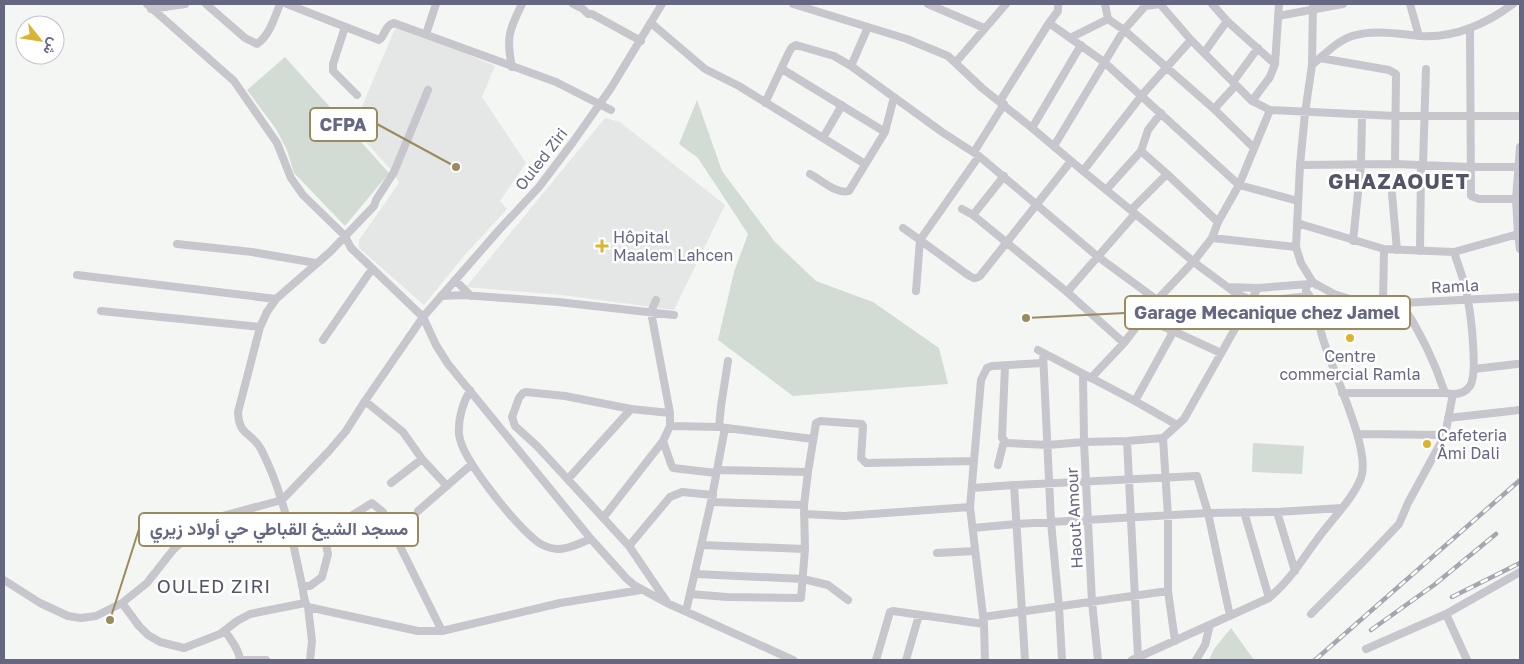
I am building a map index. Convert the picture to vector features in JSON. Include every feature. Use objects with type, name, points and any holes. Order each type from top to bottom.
[{"type":"street","points":[[149,6],[185,4]]},
{"type":"street","points":[[206,4],[245,38],[257,44],[262,40],[272,24],[280,4]]},
{"type":"street","points":[[287,4],[379,40],[389,26],[394,23],[556,82],[611,110]]},
{"type":"street","points":[[426,34],[436,4]]},
{"type":"street","points":[[512,67],[508,37],[512,23],[522,4]]},
{"type":"street","points":[[573,4],[641,42]]},
{"type":"street","name":"Ouled Ziri","points":[[282,500],[346,431],[423,317],[539,187],[574,142],[641,42],[662,4]]},
{"type":"street","points":[[793,4],[908,39],[933,48],[956,62],[982,88],[1228,287],[1251,300],[1263,301],[1309,296]]},
{"type":"street","points":[[928,4],[984,28]]},
{"type":"street","points":[[956,62],[1006,4]]},
{"type":"street","points":[[916,291],[920,240],[977,154],[1002,103],[1058,11],[1058,4]]},
{"type":"street","points":[[1105,4],[1108,18],[1214,109],[1254,148]]},
{"type":"street","points":[[1160,4],[1191,40],[1252,101],[1270,110],[1396,116],[1520,116]]},
{"type":"street","points":[[1054,146],[1124,30],[1145,5],[1164,4]]},
{"type":"street","points":[[1212,4],[1227,21],[1275,64]]},
{"type":"street","points":[[1252,101],[1270,77],[1275,64],[1279,4]]},
{"type":"street","points":[[1278,16],[1313,6],[1343,4]]},
{"type":"street","points":[[1410,4],[1419,36]]},
{"type":"street","points":[[1312,65],[1344,40],[1353,36],[1385,33],[1419,36],[1447,34],[1470,29],[1511,4]]},
{"type":"street","points":[[149,6],[234,81],[277,143],[291,178],[304,195],[345,236],[351,248],[423,317],[436,345],[448,364],[626,578],[642,590],[667,603],[793,660]]},
{"type":"street","points":[[1312,283],[1301,263],[1296,247],[1300,164],[1312,65],[1313,6]]},
{"type":"street","points":[[1070,38],[1108,18]]},
{"type":"street","points":[[1204,53],[1227,21]]},
{"type":"street","points":[[651,23],[705,68],[739,86],[865,164]]},
{"type":"street","points":[[1050,23],[1104,62],[1239,185],[1298,201]]},
{"type":"street","points":[[851,66],[868,27]]},
{"type":"street","points":[[345,28],[333,64],[334,71],[357,96]]},
{"type":"street","points":[[1470,29],[1471,192],[1473,197],[1516,200]]},
{"type":"street","points":[[1083,171],[1142,95],[1191,40]]},
{"type":"street","points":[[765,103],[792,47],[796,45],[834,56],[851,66],[942,132],[977,154],[1097,256],[1157,300]]},
{"type":"street","points":[[1032,128],[1081,45]]},
{"type":"street","points":[[1214,109],[1235,84],[1258,48]]},
{"type":"street","points":[[1320,58],[1394,72],[1396,79],[1395,164]]},
{"type":"street","points":[[782,69],[885,132]]},
{"type":"street","points":[[1420,251],[1426,69]]},
{"type":"street","points":[[310,660],[312,641],[306,605],[282,500],[260,447],[246,434],[239,423],[238,412],[260,327],[267,312],[276,299],[316,264],[374,206],[394,172],[428,90]]},
{"type":"street","points":[[810,174],[837,190],[847,192],[851,189],[885,132],[894,97]]},
{"type":"street","points":[[823,138],[842,105]]},
{"type":"street","points":[[1087,376],[1124,343],[1157,300],[1194,261],[1212,238],[1218,222],[1239,185],[1270,110]]},
{"type":"street","points":[[1106,190],[1141,151],[1148,130],[1161,113]]},
{"type":"street","points":[[1352,241],[1361,164],[1362,115]]},
{"type":"street","points":[[1520,147],[1516,200],[1520,249]]},
{"type":"street","points":[[1141,151],[1218,222]]},
{"type":"street","points":[[903,228],[974,279],[980,276],[1071,161]]},
{"type":"street","points":[[1300,164],[1395,164],[1519,168]]},
{"type":"street","points":[[1067,292],[1167,174]]},
{"type":"street","points":[[973,215],[1004,176]]},
{"type":"street","points":[[1392,194],[1397,250]]},
{"type":"street","points":[[962,209],[973,215],[1067,292],[1124,343]]},
{"type":"street","points":[[1297,223],[1352,241],[1384,249],[1397,250],[1454,252],[1518,234]]},
{"type":"street","points":[[1212,238],[1296,247]]},
{"type":"street","points":[[177,244],[252,252],[316,264]]},
{"type":"street","points":[[1383,303],[1384,249]]},
{"type":"street","points":[[1342,393],[1460,394],[1470,386],[1474,369],[1468,299],[1454,252]]},
{"type":"street","points":[[323,340],[372,269]]},
{"type":"street","points":[[77,275],[276,299]]},
{"type":"street","points":[[455,280],[471,296]]},
{"type":"street","points":[[1228,287],[1258,288],[1312,283],[1334,294],[1361,302]]},
{"type":"street","points":[[1127,441],[1135,596],[1135,659],[1269,598],[1283,586],[1295,571],[1357,486],[1362,473],[1362,453],[1358,434],[1321,332],[1320,310],[1306,289],[1312,283]]},
{"type":"street","points":[[1004,441],[1007,443],[1048,446],[1163,438],[1184,419],[1258,288]]},
{"type":"street","points":[[1334,294],[1336,306]]},
{"type":"street","points":[[441,296],[456,295],[558,302],[674,315]]},
{"type":"street","name":"Ramla","points":[[1361,302],[1401,303],[1520,298]]},
{"type":"street","points":[[603,518],[663,441],[670,426],[670,413],[651,312],[656,300]]},
{"type":"street","points":[[1320,310],[1328,312],[1336,306],[1361,302]]},
{"type":"street","points":[[1311,614],[1399,524],[1445,435],[1449,394],[1416,324],[1401,303]]},
{"type":"street","points":[[101,311],[260,327]]},
{"type":"street","points":[[1144,319],[1221,353]]},
{"type":"street","points":[[1135,400],[1172,336],[1171,330]]},
{"type":"street","points":[[1062,660],[1051,522],[1041,351],[1135,400],[1178,425]]},
{"type":"street","points":[[686,611],[712,498],[722,428],[720,406],[728,361]]},
{"type":"street","points":[[985,660],[984,620],[970,507],[981,380],[987,368],[992,366],[1043,363]]},
{"type":"street","points":[[1474,369],[1518,364]]},
{"type":"street","points":[[998,465],[1004,441],[1002,438],[1005,366]]},
{"type":"street","name":"Haout Amour","points":[[1087,376],[1084,442],[1092,602],[1098,660]]},
{"type":"street","points":[[470,390],[464,401],[459,435],[464,450],[472,464],[508,513],[534,540],[553,549],[562,549],[591,538]]},
{"type":"street","points":[[667,603],[629,546],[513,422],[512,417],[523,393],[529,392],[565,396],[631,409],[670,413]]},
{"type":"street","points":[[365,401],[403,432],[422,459],[447,486]]},
{"type":"street","points":[[568,479],[631,409]]},
{"type":"street","points":[[1448,418],[1520,410]]},
{"type":"street","points":[[690,594],[799,599],[802,596],[805,548],[804,505],[813,439],[818,422],[859,423],[863,426],[861,458],[866,464],[974,461]]},
{"type":"street","points":[[670,426],[722,428],[813,439]]},
{"type":"street","points":[[1358,434],[1445,435]]},
{"type":"street","points":[[1163,438],[1168,516],[1168,591],[1175,641]]},
{"type":"street","points":[[663,441],[673,468],[716,472],[808,472]]},
{"type":"street","points":[[391,483],[422,459]]},
{"type":"street","points":[[418,512],[472,464]]},
{"type":"street","points":[[972,488],[1129,478],[1198,477],[1208,513],[1230,616]]},
{"type":"street","points":[[1014,485],[1025,660]]},
{"type":"street","points":[[629,546],[670,497],[682,492],[712,498],[804,505]]},
{"type":"street","points":[[4,580],[40,603],[68,616],[81,618],[96,616],[122,602],[147,583],[173,550],[198,528],[215,518],[282,500]]},
{"type":"street","points":[[302,586],[310,586],[322,577],[328,554],[325,532],[372,504],[383,512],[442,631]]},
{"type":"street","points":[[804,514],[844,516],[970,507]]},
{"type":"street","points":[[973,528],[1131,517],[1342,508]]},
{"type":"street","points":[[1244,512],[1269,598]]},
{"type":"street","points":[[1277,512],[1295,571]]},
{"type":"street","points":[[702,545],[805,548]]},
{"type":"street","points":[[937,553],[976,551]]},
{"type":"street","points":[[1366,649],[1446,614],[1520,572]]},
{"type":"street","points":[[696,574],[803,579],[828,585],[848,600]]},
{"type":"street","points":[[122,602],[139,626],[160,642],[172,647],[184,648],[199,644],[225,631],[250,614],[306,605],[384,624],[418,630],[442,631],[560,602],[642,590]]},
{"type":"street","points":[[876,660],[890,612],[893,611],[918,615],[984,620],[1021,612],[1168,591]]},
{"type":"street","points":[[1446,614],[1467,660]]},
{"type":"street","points":[[906,660],[918,615]]},
{"type":"street","points":[[1196,660],[1205,645],[1210,625]]},
{"type":"street","points":[[225,631],[235,646],[240,660],[266,660]]},
{"type":"shaded area","points":[[397,24],[495,66],[482,97],[526,163],[500,201],[507,209],[464,256],[424,305],[359,248],[359,240],[399,183],[392,171],[355,130],[363,104]]},
{"type":"shaded area","points":[[285,57],[389,173],[345,226],[294,173],[287,150],[276,129],[247,90]]},
{"type":"shaded area","points":[[697,100],[722,171],[775,242],[816,281],[873,302],[939,348],[948,384],[793,396],[718,340],[734,272],[748,234],[698,158],[679,144]]},
{"type":"shaded area","name":"Hôpital Maalem Lahcen","points":[[605,118],[620,122],[725,205],[674,310],[562,295],[466,287]]},
{"type":"shaded area","points":[[1253,443],[1304,446],[1302,474],[1252,472]]},
{"type":"shaded area","points":[[1231,628],[1254,660],[1209,660],[1214,649]]},
{"type":"railway","points":[[1315,660],[1520,480]]},
{"type":"railway","points":[[1371,630],[1434,585],[1496,534]]},
{"type":"railway","points":[[1452,597],[1520,563]]},
{"type":"place","name":"CFPA","points":[[456,167]]},
{"type":"place","name":"Hôpital Maalem Lahcen","points":[[602,246]]},
{"type":"place","name":"Garage Mecanique chez Jamel","points":[[1026,318]]},
{"type":"place","name":"Centre commercial Ramla","points":[[1350,338]]},
{"type":"place","name":"Cafeteria Âmi Dali","points":[[1427,444]]},
{"type":"place","name":"مسجد الشيخ القباطي حي أولاد زيري","points":[[110,620]]},
{"type":"district","name":"GHAZAOUET","points":[[1399,182]]},
{"type":"district","name":"OULED ZIRI","points":[[214,586]]}]
